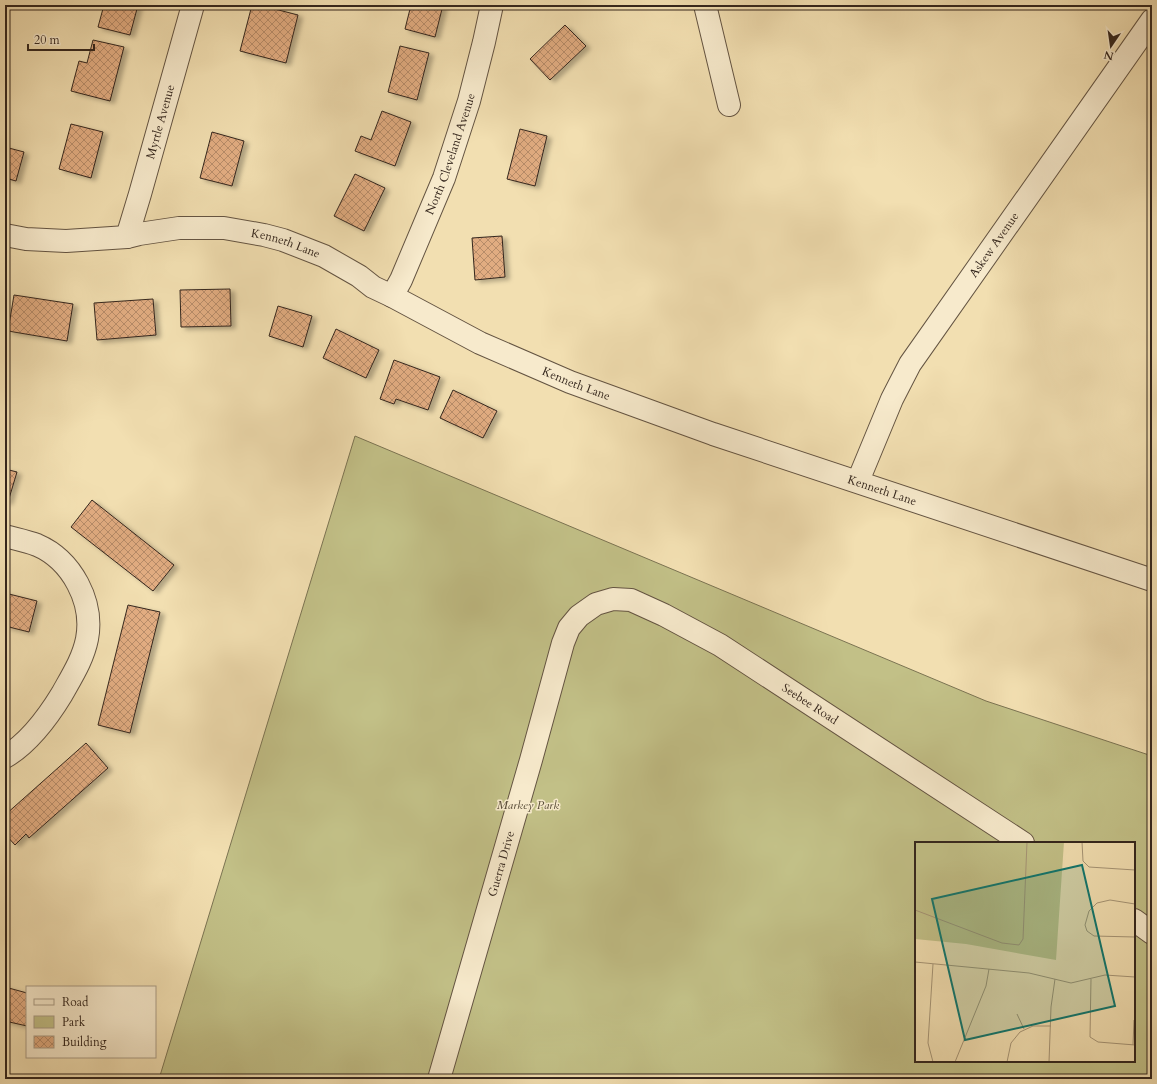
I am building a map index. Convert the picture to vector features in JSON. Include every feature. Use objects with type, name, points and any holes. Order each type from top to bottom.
[{"type":"street","name":"Myrtle Avenue","points":[[127,237],[193,5]]},
{"type":"street","name":"North Cleveland Avenue","points":[[392,296],[401,280],[444,178],[469,101],[492,5]]},
{"type":"street","points":[[705,5],[730,105]]},
{"type":"street","name":"Askew Avenue","points":[[858,481],[892,399],[910,364],[1152,20]]},
{"type":"street","name":"Kenneth Lane","points":[[5,235],[26,239],[66,241],[127,237],[179,228],[224,228],[283,240],[324,256],[359,276],[374,287],[480,343],[570,382],[712,434],[858,481],[1152,580]]},
{"type":"street","points":[[5,536],[39,546],[56,557],[72,573],[82,593],[88,615],[87,638],[81,660],[52,710],[30,737],[5,757]]},
{"type":"street","name":"Seebee Road","points":[[587,610],[596,604],[613,599],[631,600],[664,615],[720,645],[1021,842]]},
{"type":"street","name":"Guerra Drive","points":[[439,1079],[529,768],[563,643],[569,628],[579,616],[587,610]]},
{"type":"street","points":[[1135,921],[1152,933]]},
{"type":"green space","name":"Markey Park","points":[[355,436],[986,701],[1152,756],[1152,1079],[159,1079]]},
{"type":"building","points":[[104,5],[138,5],[130,35],[98,27]]},
{"type":"building","points":[[252,5],[259,5],[298,15],[286,63],[240,51]]},
{"type":"building","points":[[411,5],[443,5],[435,37],[405,29]]},
{"type":"building","points":[[565,25],[586,46],[550,80],[530,59]]},
{"type":"building","points":[[93,40],[124,47],[110,101],[71,91],[79,61],[87,63]]},
{"type":"building","points":[[400,46],[429,53],[417,100],[388,92]]},
{"type":"building","points":[[382,111],[411,122],[395,166],[355,151],[361,136],[371,140]]},
{"type":"building","points":[[71,124],[103,132],[91,178],[59,169]]},
{"type":"building","points":[[520,129],[547,136],[535,186],[507,179]]},
{"type":"building","points":[[212,132],[244,141],[232,186],[200,178]]},
{"type":"building","points":[[5,147],[24,152],[16,181],[5,178]]},
{"type":"building","points":[[355,174],[385,188],[364,231],[334,216]]},
{"type":"building","points":[[502,236],[505,277],[475,280],[472,238]]},
{"type":"building","points":[[230,289],[231,326],[181,327],[180,290]]},
{"type":"building","points":[[14,295],[73,304],[67,341],[8,331]]},
{"type":"building","points":[[153,299],[156,335],[97,340],[94,303]]},
{"type":"building","points":[[278,306],[312,316],[303,347],[269,336]]},
{"type":"building","points":[[336,329],[379,350],[366,378],[323,358]]},
{"type":"building","points":[[394,360],[440,377],[428,410],[396,399],[394,404],[380,399]]},
{"type":"building","points":[[453,390],[497,411],[483,438],[440,418]]},
{"type":"building","points":[[5,469],[17,472],[8,502],[5,502]]},
{"type":"building","points":[[92,500],[174,565],[153,591],[71,527]]},
{"type":"building","points":[[5,593],[37,601],[29,632],[5,626]]},
{"type":"building","points":[[128,605],[160,612],[130,733],[98,725]]},
{"type":"building","points":[[86,743],[108,768],[29,838],[26,834],[15,845],[5,834],[5,815]]},
{"type":"building","points":[[5,987],[26,993],[26,1026],[5,1021]]}]
